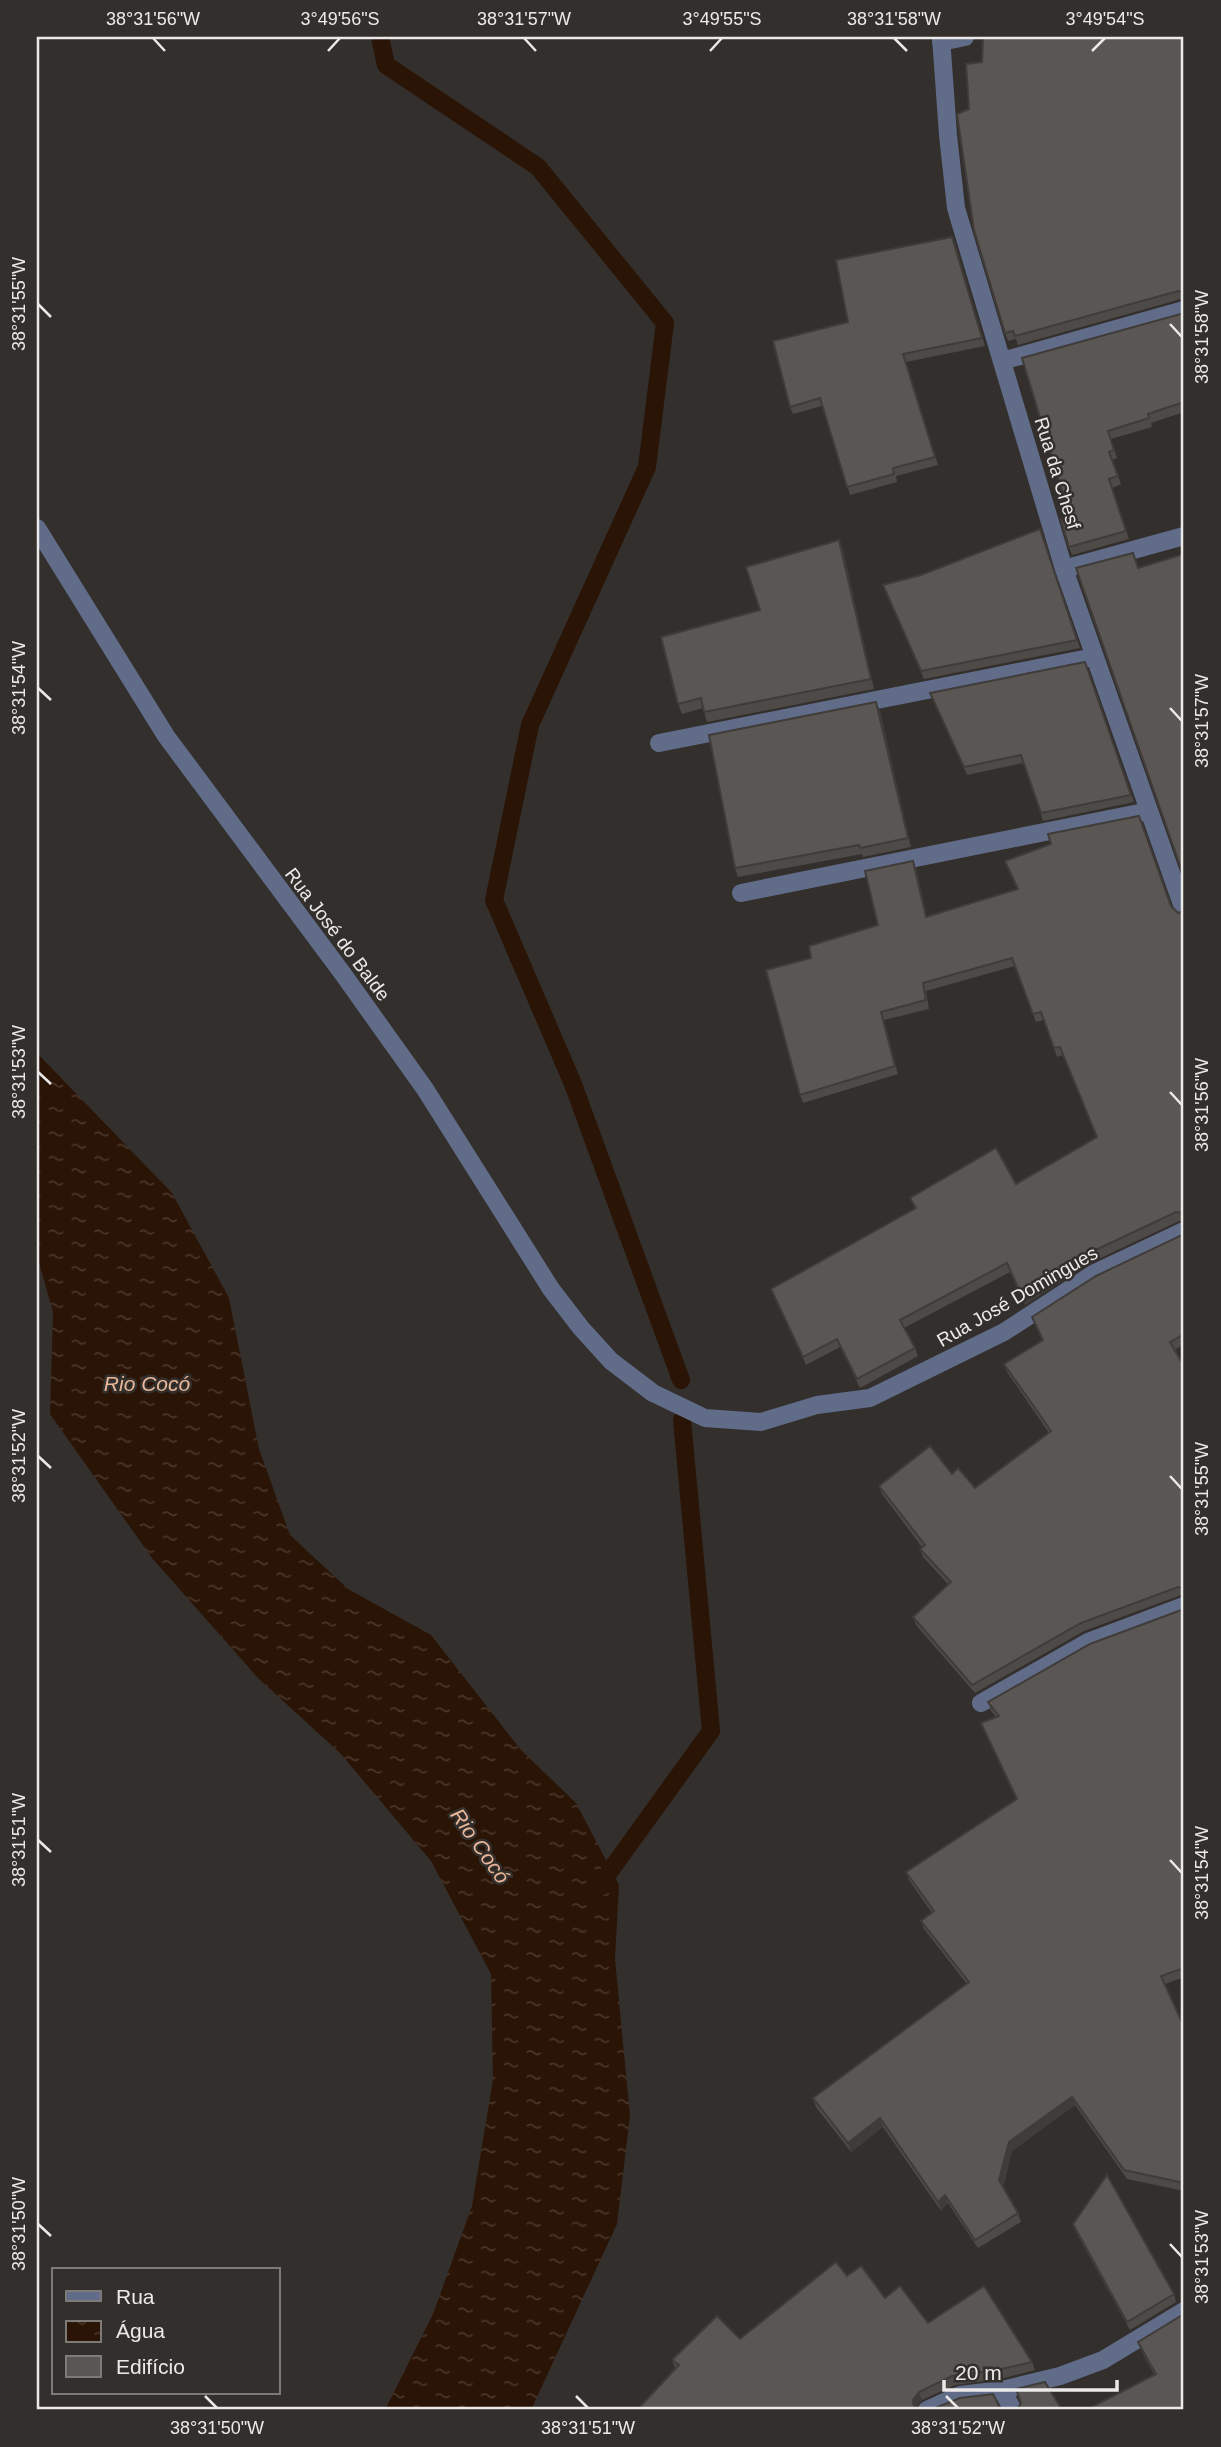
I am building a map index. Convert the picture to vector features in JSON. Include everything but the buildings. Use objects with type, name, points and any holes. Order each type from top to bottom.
[{"type":"street","points":[[941,39],[965,37]]},
{"type":"street","name":"Rua da Chesf","points":[[941,39],[956,208],[1064,569],[1184,910]]},
{"type":"street","points":[[1002,361],[1184,310]]},
{"type":"street","name":"Rua José do Balde","points":[[37,528],[166,736],[425,1089],[551,1289],[611,1361],[653,1393],[705,1418],[761,1422],[817,1405],[870,1398]]},
{"type":"street","points":[[1064,569],[1184,536]]},
{"type":"street","points":[[659,743],[1094,657]]},
{"type":"street","points":[[741,893],[1149,811]]},
{"type":"street","name":"Rua José Domingues","points":[[870,1398],[1004,1332],[1094,1274],[1184,1231]]},
{"type":"street","points":[[981,1703],[1088,1642],[1184,1606]]},
{"type":"street","points":[[927,2410],[960,2395],[1002,2390],[1060,2376],[1103,2360],[1184,2311]]},
{"type":"street","points":[[1002,2390],[1013,2410]]},
{"type":"water","name":"Rio Cocó","points":[[37,1053],[172,1193],[229,1298],[259,1449],[290,1535],[348,1589],[431,1635],[521,1750],[576,1803],[619,1885],[615,1959],[630,2116],[617,2224],[531,2410],[385,2410],[433,2314],[472,2206],[493,2080],[491,1974],[431,1861],[341,1754],[257,1677],[152,1558],[50,1414],[53,1312],[37,1256]]},
{"type":"waterway","points":[[380,37],[386,65],[538,167],[665,323],[647,467],[530,725],[494,900],[573,1084],[681,1380]]},
{"type":"waterway","points":[[597,1889],[711,1731],[682,1420]]}]
